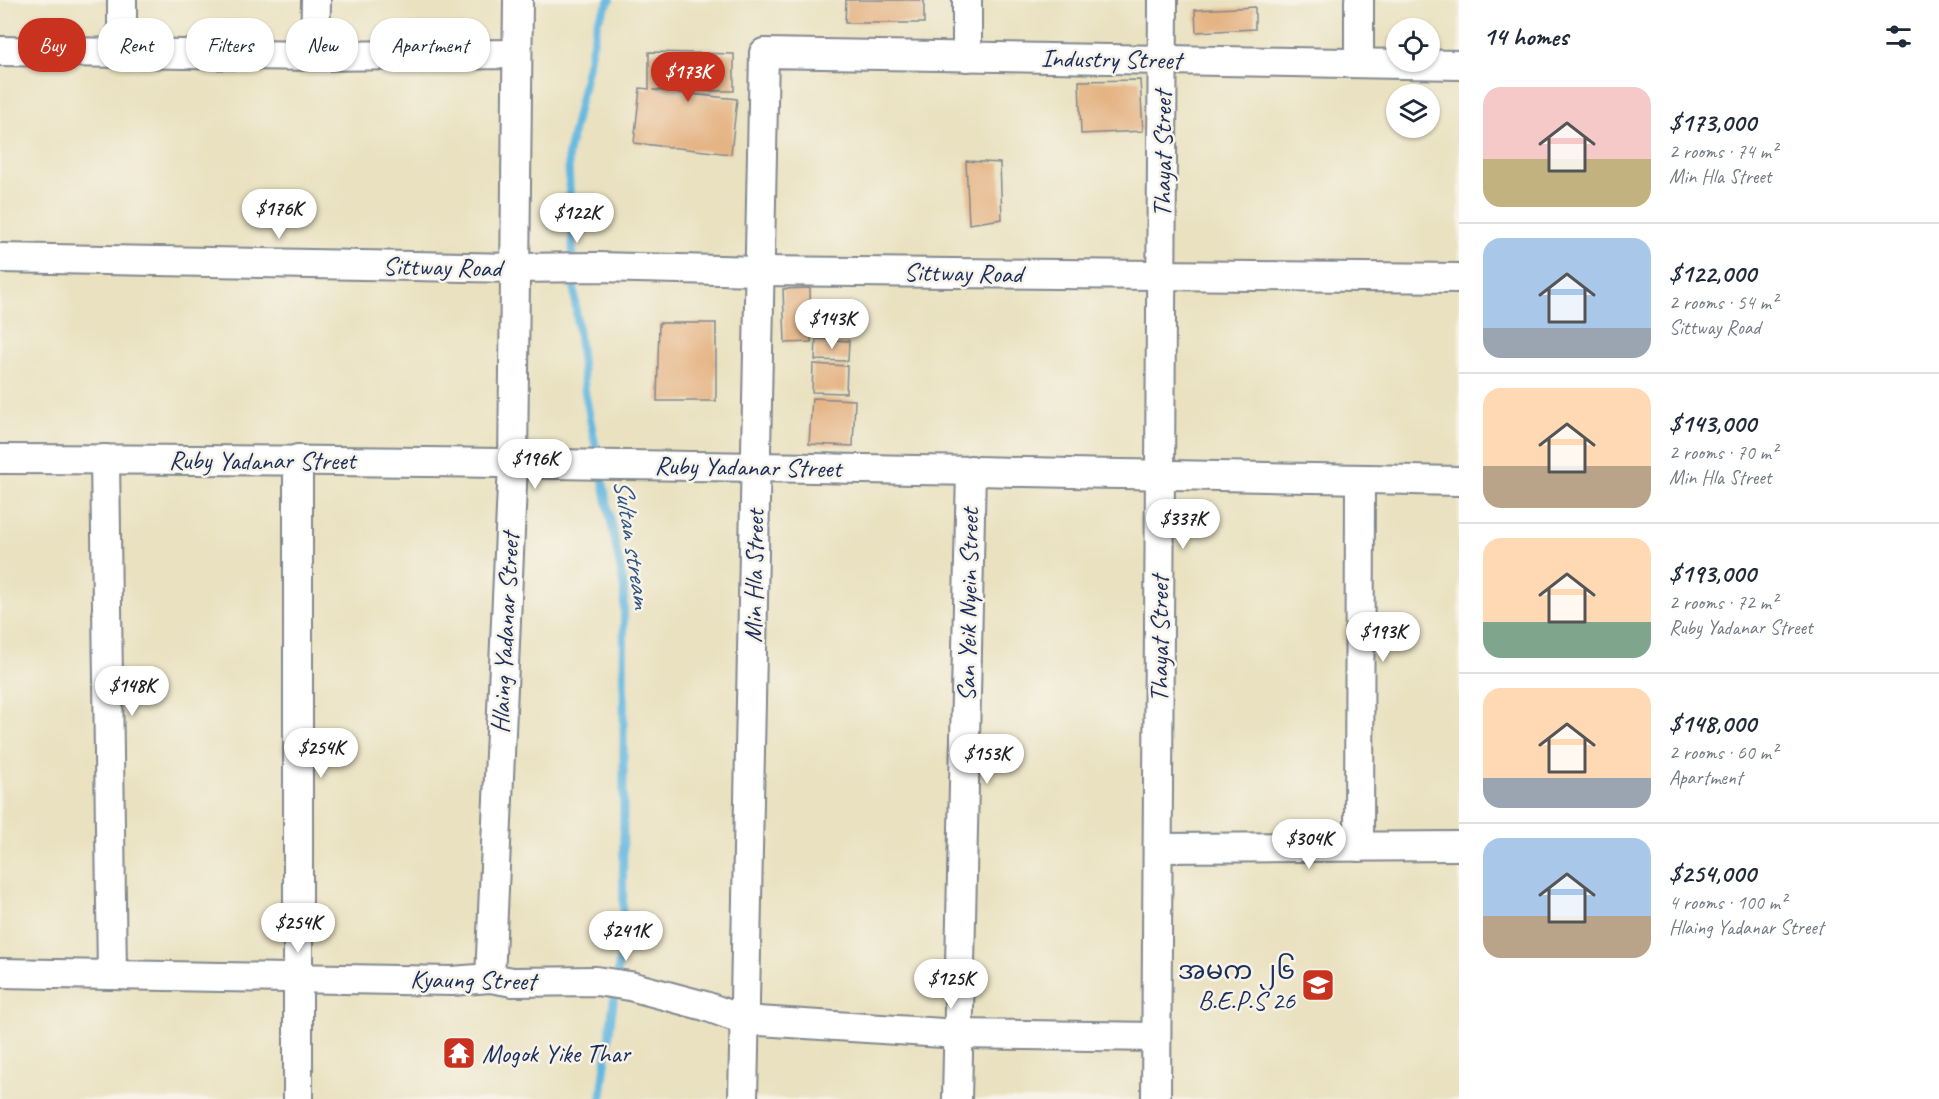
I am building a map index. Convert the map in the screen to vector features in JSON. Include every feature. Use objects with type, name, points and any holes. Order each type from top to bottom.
[{"type":"street","points":[[122,0],[122,18]]},
{"type":"street","points":[[316,0],[316,18]]},
{"type":"street","name":"Hlaing Yadanar Street","points":[[490,978],[513,464],[518,0]]},
{"type":"street","points":[[967,0],[967,57]]},
{"type":"street","name":"Thayat Street","points":[[1156,1099],[1163,0]]},
{"type":"street","points":[[1359,0],[1359,63]]},
{"type":"street","points":[[0,51],[98,53]]},
{"type":"street","name":"Industry Street","points":[[764,53],[1459,65]]},
{"type":"street","name":"Min Hla Street","points":[[743,1099],[764,53]]},
{"type":"street","points":[[174,54],[286,56]]},
{"type":"street","points":[[358,56],[517,54]]},
{"type":"street","name":"Sittway Road","points":[[0,258],[515,268],[597,267],[760,271],[1459,278]]},
{"type":"street","name":"Ruby Yadanar Street","points":[[0,459],[298,459],[1459,481]]},
{"type":"street","points":[[105,459],[112,975]]},
{"type":"street","points":[[298,459],[298,1099]]},
{"type":"street","name":"San Yeik Nyein Street","points":[[957,1099],[971,470]]},
{"type":"street","points":[[1359,847],[1360,479]]},
{"type":"street","points":[[1158,848],[1459,846]]},
{"type":"street","name":"Kyaung Street","points":[[0,973],[452,981],[490,978],[513,982],[596,981],[649,990],[744,1020],[958,1034],[1156,1037]]},
{"type":"building","points":[[846,0],[924,0],[924,23],[845,23]]},
{"type":"building","points":[[1255,7],[1255,29],[1196,32],[1195,10]]},
{"type":"building","points":[[649,52],[734,54],[734,91],[653,90],[737,99],[731,154],[634,143],[640,88],[649,89]]},
{"type":"building","points":[[1140,80],[1143,131],[1081,134],[1079,81]]},
{"type":"building","points":[[966,161],[1000,163],[1002,219],[969,224]]},
{"type":"building","points":[[810,288],[811,342],[785,343],[783,289]]},
{"type":"building","points":[[659,323],[716,323],[716,401],[657,401]]},
{"type":"building","points":[[816,339],[849,341],[848,361],[815,360]]},
{"type":"building","points":[[813,364],[847,366],[846,393],[812,392]]},
{"type":"building","points":[[812,398],[855,400],[853,446],[809,444]]},
{"type":"waterway","name":"Sultan stream","points":[[598,459],[585,392],[575,301],[568,155],[598,20],[610,0]]},
{"type":"waterway","name":"Sultan stream","points":[[601,471],[624,588],[623,930],[617,978]]},
{"type":"waterway","name":"Sultan stream","points":[[601,1099],[615,990]]},
{"type":"place","name":"အမက ၂၆ B.E.P.S 26","points":[[1318,985]]},
{"type":"place","name":"Mogok Yike Thar","points":[[459,1053]]}]
